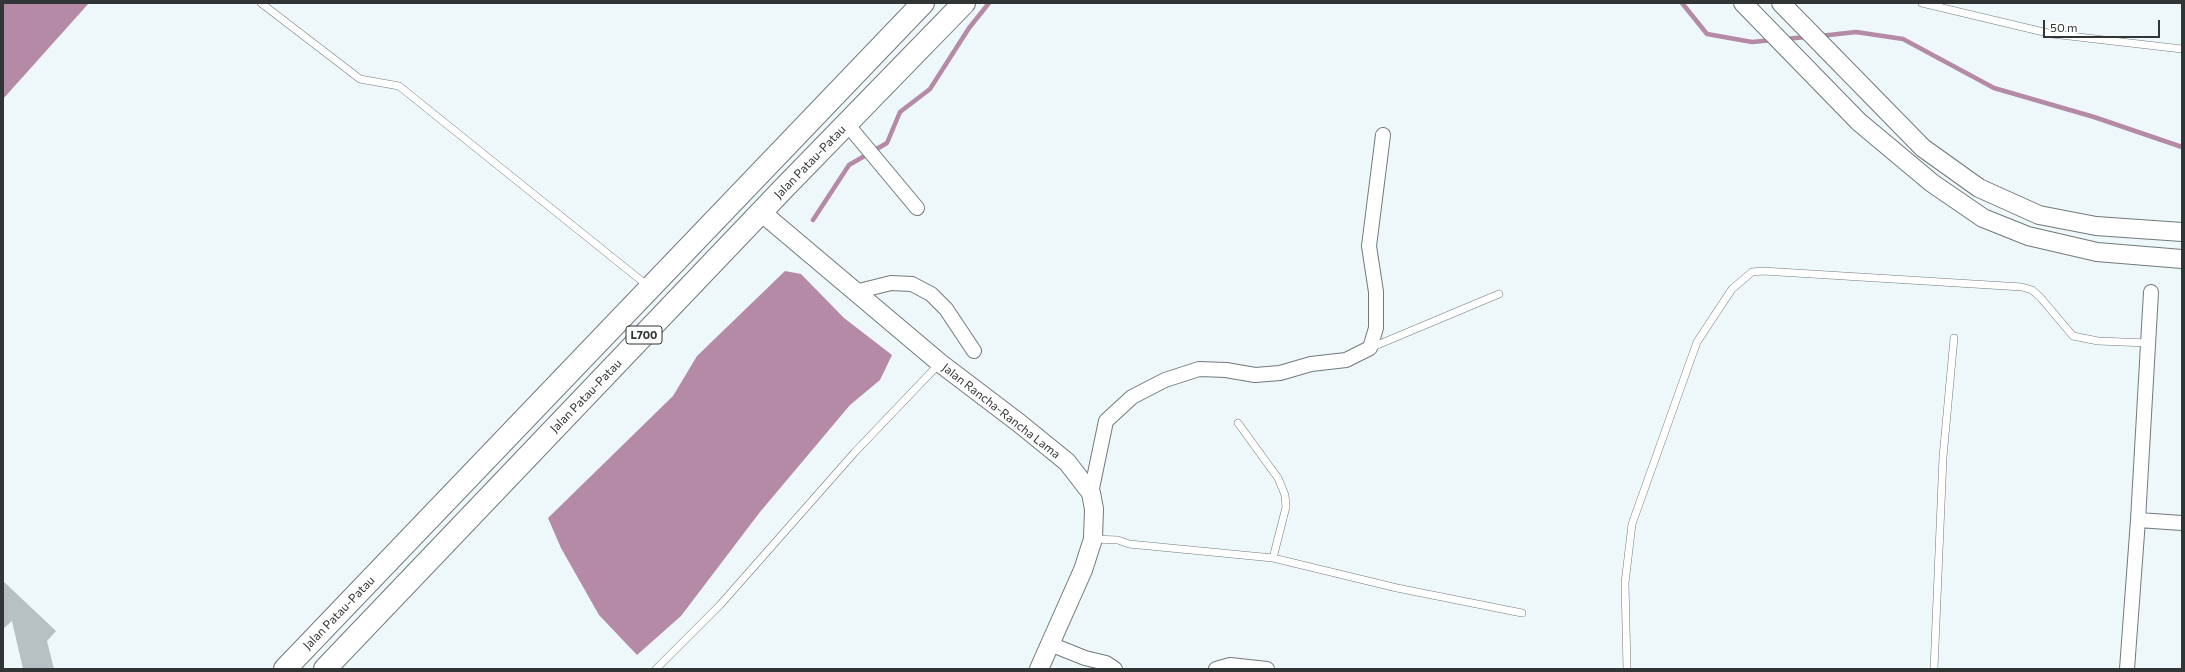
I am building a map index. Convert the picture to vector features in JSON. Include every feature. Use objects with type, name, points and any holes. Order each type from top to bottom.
[{"type":"main road","name":"Jalan Patau-Patau","points":[[285,669],[923,3]]},
{"type":"main road","name":"Jalan Patau-Patau","points":[[325,669],[761,212],[964,3]]},
{"type":"street","points":[[1743,3],[1860,122],[1932,183],[1983,218],[2028,236],[2097,252],[2182,259]]},
{"type":"street","points":[[1781,3],[1923,148],[1979,188],[2039,216],[2096,226],[2182,232]]},
{"type":"street","points":[[847,124],[917,208]]},
{"type":"street","points":[[1091,493],[1106,421],[1132,397],[1165,380],[1199,369],[1226,370],[1255,375],[1280,373],[1311,364],[1346,360],[1370,348],[1376,328],[1376,306],[1369,246],[1383,135]]},
{"type":"street","name":"Jalan Rancha-Rancha Lama","points":[[761,212],[940,363],[1019,423],[1067,462],[1091,493],[1094,509],[1093,539],[1084,570],[1039,669]]},
{"type":"street","points":[[855,292],[891,283],[912,284],[932,294],[946,310],[974,351]]},
{"type":"street","points":[[2127,669],[2138,520],[2151,292]]},
{"type":"street","points":[[2138,520],[2182,523]]},
{"type":"street","points":[[1050,644],[1085,658],[1106,663],[1116,669]]},
{"type":"street","points":[[1216,669],[1230,665],[1267,669]]},
{"type":"lane","points":[[262,3],[360,79],[399,86],[650,287]]},
{"type":"lane","points":[[1922,3],[2052,34],[2182,49]]},
{"type":"lane","points":[[1628,669],[1625,582],[1626,558],[1632,524],[1697,342],[1732,289],[1752,272],[1763,270],[2022,287],[2032,290],[2040,297],[2073,336],[2098,341],[2148,343]]},
{"type":"lane","points":[[1370,348],[1499,294]]},
{"type":"lane","points":[[1934,669],[1943,457],[1954,338]]},
{"type":"lane","points":[[656,669],[720,605],[855,452],[940,363]]},
{"type":"lane","points":[[1238,422],[1278,478],[1286,495],[1286,507],[1272,558]]},
{"type":"lane","points":[[1093,539],[1118,540],[1129,544],[1272,558],[1397,588],[1522,613]]},
{"type":"shaded area","points":[[3,3],[89,3],[3,99]]},
{"type":"shaded area","points":[[785,271],[801,274],[844,318],[892,355],[880,380],[850,405],[760,512],[681,616],[637,655],[599,615],[561,548],[548,518],[673,396],[697,356]]},
{"type":"building","points":[[3,581],[56,631],[47,641],[54,669],[23,669],[12,621],[3,629]]},
{"type":"waterway","points":[[813,220],[849,165],[887,143],[900,112],[930,89],[969,28],[989,3]]},
{"type":"waterway","points":[[1682,3],[1707,34],[1752,42],[1773,40]]},
{"type":"waterway","points":[[1820,36],[1856,32],[1903,39],[1994,88],[2094,117],[2182,147]]},
{"type":"waterway","points":[[1784,39],[1807,37]]}]
